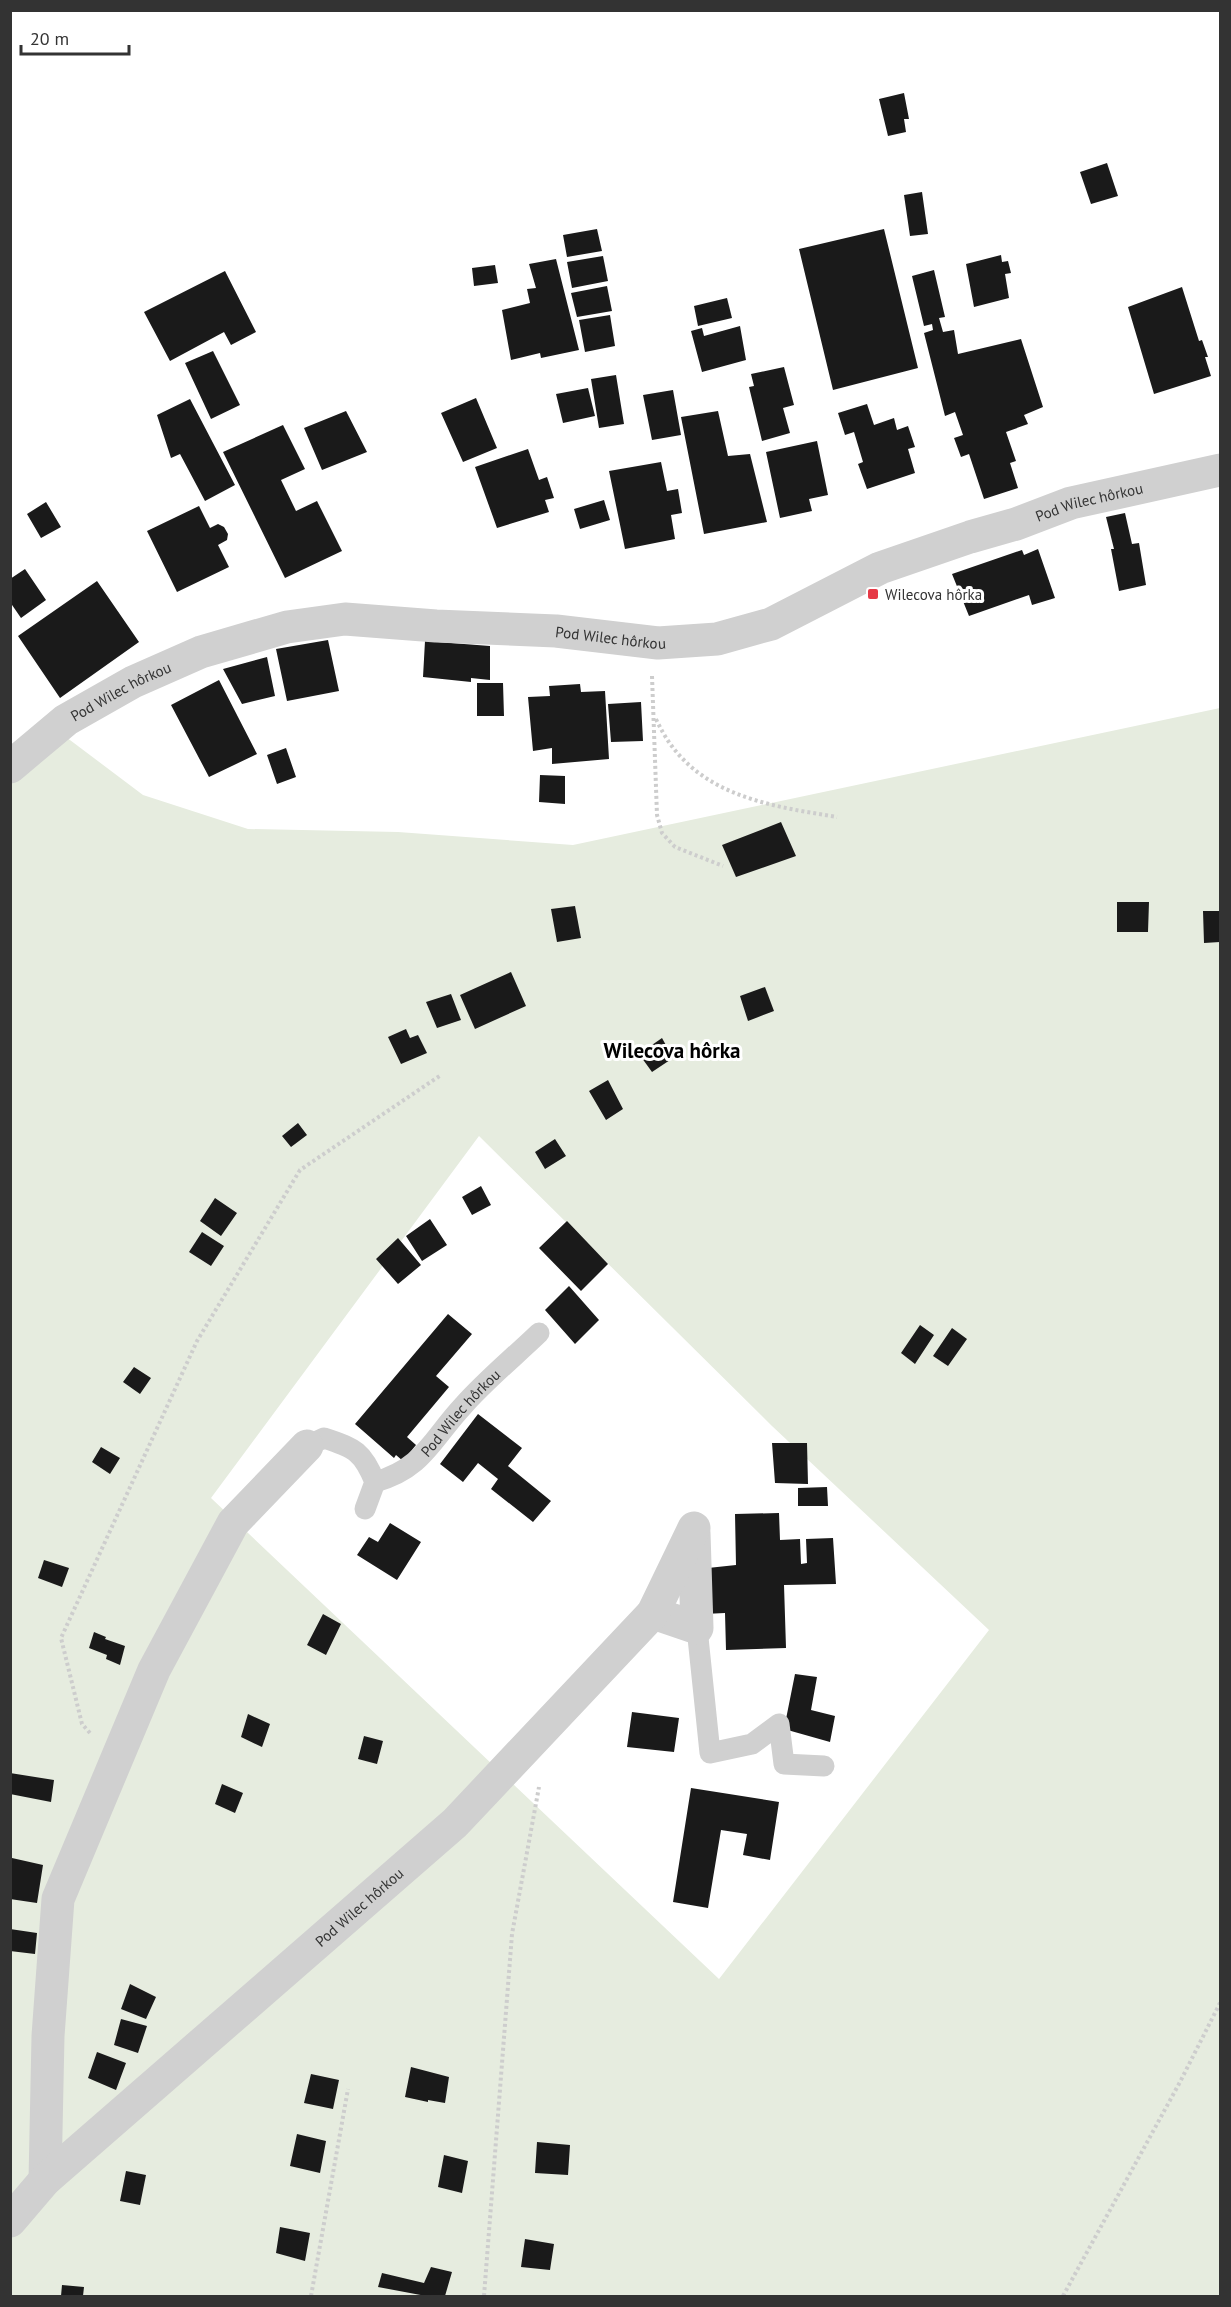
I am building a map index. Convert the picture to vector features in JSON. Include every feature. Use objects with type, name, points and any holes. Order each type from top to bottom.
[{"type":"street","name":"Pod Wilec hôrkou","points":[[10,767],[66,720],[133,682],[201,652],[287,627],[345,619],[436,626],[556,631],[658,643],[717,639],[771,624],[880,568],[1016,524],[1071,503],[1221,470]]},
{"type":"street","points":[[45,2180],[48,2036],[58,1899],[154,1670],[233,1523],[307,1446]]},
{"type":"street","name":"Pod Wilec hôrkou","points":[[10,2221],[45,2180],[454,1823],[653,1613],[694,1528],[697,1628]]},
{"type":"street","points":[[653,1613],[697,1628]]},
{"type":"lane","name":"Pod Wilec hôrkou","points":[[375,1482],[394,1477],[424,1456],[462,1406],[539,1333]]},
{"type":"lane","points":[[307,1446],[324,1438],[349,1446],[367,1462],[375,1482],[365,1509]]},
{"type":"lane","points":[[697,1628],[710,1753],[752,1744],[779,1724],[784,1764],[824,1766]]},
{"type":"path","points":[[723,866],[675,847],[662,834],[657,815],[654,716],[663,735],[687,765],[705,778],[740,797],[781,808],[837,817]]},
{"type":"path","points":[[115,1764],[82,1724],[61,1638],[197,1341],[300,1170],[441,1074]]},
{"type":"path","points":[[484,2296],[512,1934],[540,1791],[534,1738]]},
{"type":"path","points":[[1063,2296],[1221,2003]]},
{"type":"path","points":[[311,2296],[348,2089]]},
{"type":"shaded area","points":[[1220,708],[1220,2296],[11,2296],[11,778],[58,731],[143,795],[248,829],[398,832],[573,845]],"holes":[[[479,1136],[772,1426],[989,1630],[719,1979],[211,1498]]]},
{"type":"building","points":[[904,93],[909,119],[904,119],[906,132],[888,136],[879,99]]},
{"type":"building","points":[[1107,163],[1118,196],[1091,204],[1080,172]]},
{"type":"building","points":[[922,192],[928,234],[910,236],[904,195]]},
{"type":"building","points":[[597,229],[602,251],[567,257],[563,235]]},
{"type":"building","points":[[884,229],[918,368],[833,390],[799,249]]},
{"type":"building","points":[[1001,255],[1002,262],[1008,261],[1011,273],[1005,274],[1009,298],[974,307],[966,264]]},
{"type":"building","points":[[603,256],[608,281],[572,288],[567,262]]},
{"type":"building","points":[[556,259],[579,350],[541,358],[540,353],[511,360],[502,310],[530,303],[527,289],[536,288],[529,264]]},
{"type":"building","points":[[495,265],[498,283],[474,286],[472,268]]},
{"type":"building","points":[[934,270],[945,317],[939,318],[943,332],[954,330],[958,354],[1021,339],[1043,407],[1024,415],[1028,424],[1006,432],[1016,461],[1010,463],[1018,488],[984,499],[969,454],[961,457],[954,438],[963,435],[955,412],[945,416],[924,333],[933,330],[932,324],[924,326],[912,276]]},
{"type":"building","points":[[225,271],[256,332],[231,345],[224,332],[170,361],[144,312]]},
{"type":"building","points":[[607,286],[612,311],[577,317],[571,293]]},
{"type":"building","points":[[1182,287],[1199,341],[1202,340],[1208,357],[1205,357],[1211,376],[1154,394],[1128,307]]},
{"type":"building","points":[[727,298],[732,318],[698,326],[694,306]]},
{"type":"building","points":[[610,315],[615,346],[585,352],[579,320]]},
{"type":"building","points":[[740,326],[746,360],[702,372],[691,331],[702,328],[704,336]]},
{"type":"building","points":[[213,351],[240,405],[211,419],[185,363]]},
{"type":"building","points":[[784,367],[794,405],[783,408],[790,433],[762,441],[749,387],[754,386],[751,374]]},
{"type":"building","points":[[616,375],[624,424],[599,428],[591,379]]},
{"type":"building","points":[[588,388],[595,416],[563,423],[556,394]]},
{"type":"building","points":[[673,390],[681,435],[652,440],[643,395]]},
{"type":"building","points":[[476,398],[497,448],[463,462],[441,413]]},
{"type":"building","points":[[190,399],[235,485],[205,501],[180,454],[171,458],[157,415]]},
{"type":"building","points":[[867,404],[874,425],[894,418],[897,430],[908,426],[915,447],[908,449],[915,473],[867,489],[858,464],[863,462],[854,432],[845,435],[838,413]]},
{"type":"building","points":[[346,411],[367,452],[322,470],[304,428]]},
{"type":"building","points":[[718,411],[728,456],[750,454],[767,522],[704,534],[681,417]]},
{"type":"building","points":[[283,425],[305,469],[281,480],[296,511],[317,501],[342,551],[285,578],[223,452]]},
{"type":"building","points":[[817,441],[828,495],[809,499],[812,511],[780,518],[766,452]]},
{"type":"building","points":[[528,449],[539,480],[547,477],[554,498],[545,500],[549,512],[497,528],[475,467]]},
{"type":"building","points":[[661,462],[667,491],[678,489],[682,513],[671,515],[675,539],[625,549],[609,471]]},
{"type":"building","points":[[604,500],[610,520],[580,529],[574,509]]},
{"type":"building","points":[[46,502],[61,527],[41,538],[27,514]]},
{"type":"building","points":[[199,506],[210,528],[218,524],[224,527],[228,534],[227,540],[218,545],[229,567],[177,592],[147,531]]},
{"type":"building","points":[[1125,513],[1132,544],[1139,543],[1146,585],[1119,591],[1111,549],[1114,549],[1106,517]]},
{"type":"building","points":[[1038,549],[1055,598],[1032,605],[1029,595],[969,616],[952,574],[1022,550],[1024,555]]},
{"type":"building","points":[[25,569],[46,600],[21,618],[10,602],[10,579]]},
{"type":"building","points":[[97,581],[139,642],[60,698],[18,636]]},
{"type":"building","points":[[328,640],[339,691],[287,701],[276,649]]},
{"type":"building","points":[[425,641],[490,646],[490,680],[471,678],[471,682],[423,677]]},
{"type":"building","points":[[267,657],[275,696],[242,704],[223,669]]},
{"type":"building","points":[[219,680],[257,754],[209,777],[171,705]]},
{"type":"building","points":[[477,683],[503,683],[504,716],[477,716]]},
{"type":"building","points":[[580,684],[581,692],[605,691],[609,759],[552,764],[552,748],[533,751],[528,697],[550,696],[549,686]]},
{"type":"building","points":[[641,702],[643,741],[611,742],[608,704]]},
{"type":"building","points":[[286,748],[296,777],[277,784],[267,755]]},
{"type":"building","points":[[540,775],[565,776],[565,804],[539,802]]},
{"type":"building","points":[[781,822],[796,856],[736,877],[722,845]]},
{"type":"building","points":[[1117,902],[1149,902],[1148,932],[1117,932]]},
{"type":"building","points":[[575,906],[581,938],[557,942],[551,909]]},
{"type":"building","points":[[1203,911],[1220,911],[1220,942],[1204,943]]},
{"type":"building","points":[[511,972],[526,1006],[475,1029],[460,995]]},
{"type":"building","points":[[765,987],[774,1011],[748,1021],[740,996]]},
{"type":"building","points":[[451,994],[461,1020],[437,1028],[426,1002]]},
{"type":"building","points":[[406,1029],[410,1038],[418,1035],[427,1053],[401,1064],[388,1037]]},
{"type":"building","points":[[662,1038],[673,1058],[652,1072],[639,1054]]},
{"type":"building","points":[[608,1080],[623,1109],[606,1120],[589,1091]]},
{"type":"building","points":[[298,1123],[307,1135],[291,1147],[282,1136]]},
{"type":"building","points":[[555,1139],[566,1156],[545,1169],[535,1152]]},
{"type":"building","points":[[481,1186],[491,1205],[472,1215],[462,1197]]},
{"type":"building","points":[[215,1198],[237,1213],[221,1236],[200,1221]]},
{"type":"building","points":[[430,1219],[447,1245],[422,1261],[406,1236]]},
{"type":"building","points":[[567,1221],[608,1264],[581,1291],[539,1248]]},
{"type":"building","points":[[202,1232],[224,1246],[211,1266],[189,1252]]},
{"type":"building","points":[[398,1238],[421,1265],[398,1284],[376,1259]]},
{"type":"building","points":[[569,1286],[599,1320],[575,1344],[545,1310]]},
{"type":"building","points":[[448,1314],[472,1334],[436,1376],[449,1387],[407,1437],[416,1445],[403,1461],[396,1455],[394,1458],[355,1424]]},
{"type":"building","points":[[920,1325],[934,1335],[915,1364],[901,1353]]},
{"type":"building","points":[[952,1328],[967,1339],[948,1366],[933,1356]]},
{"type":"building","points":[[134,1367],[151,1378],[140,1394],[123,1382]]},
{"type":"building","points":[[478,1414],[522,1448],[508,1466],[551,1501],[533,1522],[491,1489],[498,1479],[478,1463],[463,1482],[440,1464]]},
{"type":"building","points":[[772,1443],[807,1443],[808,1484],[775,1483]]},
{"type":"building","points":[[101,1447],[120,1458],[110,1474],[92,1462]]},
{"type":"building","points":[[827,1487],[828,1506],[798,1506],[798,1488]]},
{"type":"building","points":[[779,1513],[780,1540],[800,1539],[801,1564],[807,1563],[806,1539],[833,1538],[836,1584],[784,1585],[786,1648],[726,1650],[725,1613],[704,1614],[708,1568],[736,1565],[735,1514]]},
{"type":"building","points":[[390,1523],[421,1542],[397,1580],[357,1555],[369,1537],[378,1542]]},
{"type":"building","points":[[44,1560],[69,1568],[62,1587],[38,1578]]},
{"type":"building","points":[[323,1614],[341,1624],[326,1655],[307,1645]]},
{"type":"building","points":[[94,1632],[106,1637],[105,1639],[125,1646],[120,1665],[106,1659],[107,1655],[89,1648]]},
{"type":"building","points":[[795,1674],[817,1677],[811,1710],[835,1716],[830,1742],[784,1729]]},
{"type":"building","points":[[632,1712],[679,1718],[674,1752],[627,1747]]},
{"type":"building","points":[[248,1714],[270,1724],[262,1747],[241,1737]]},
{"type":"building","points":[[364,1736],[383,1741],[377,1764],[358,1759]]},
{"type":"building","points":[[10,1773],[54,1780],[51,1802],[10,1794]]},
{"type":"building","points":[[222,1784],[243,1793],[235,1813],[215,1804]]},
{"type":"building","points":[[691,1788],[779,1802],[770,1860],[743,1855],[747,1834],[721,1830],[708,1908],[673,1902]]},
{"type":"building","points":[[12,1858],[43,1865],[37,1903],[10,1899]]},
{"type":"building","points":[[10,1929],[37,1933],[35,1954],[10,1951]]},
{"type":"building","points":[[130,1984],[156,1997],[146,2019],[121,2009]]},
{"type":"building","points":[[121,2019],[147,2026],[138,2053],[114,2045]]},
{"type":"building","points":[[97,2052],[126,2063],[116,2090],[88,2078]]},
{"type":"building","points":[[411,2067],[449,2077],[445,2103],[405,2097]]},
{"type":"building","points":[[311,2074],[339,2080],[333,2109],[304,2103]]},
{"type":"building","points":[[297,2134],[326,2141],[320,2173],[290,2166]]},
{"type":"building","points":[[537,2142],[570,2145],[568,2175],[535,2173]]},
{"type":"building","points":[[444,2155],[468,2161],[462,2193],[438,2187]]},
{"type":"building","points":[[126,2171],[146,2175],[140,2205],[120,2201]]},
{"type":"building","points":[[280,2227],[310,2233],[305,2261],[276,2253]]},
{"type":"building","points":[[525,2239],[554,2244],[550,2270],[521,2267]]},
{"type":"building","points":[[431,2267],[452,2272],[445,2296],[426,2296],[378,2287],[382,2273],[424,2283]]},
{"type":"building","points":[[62,2285],[84,2287],[83,2296],[61,2296]]},
{"type":"place","name":"Wilecova hôrka","points":[[873,594]]},
{"type":"district","name":"Wilecova hôrka","points":[[672,1050]]}]
